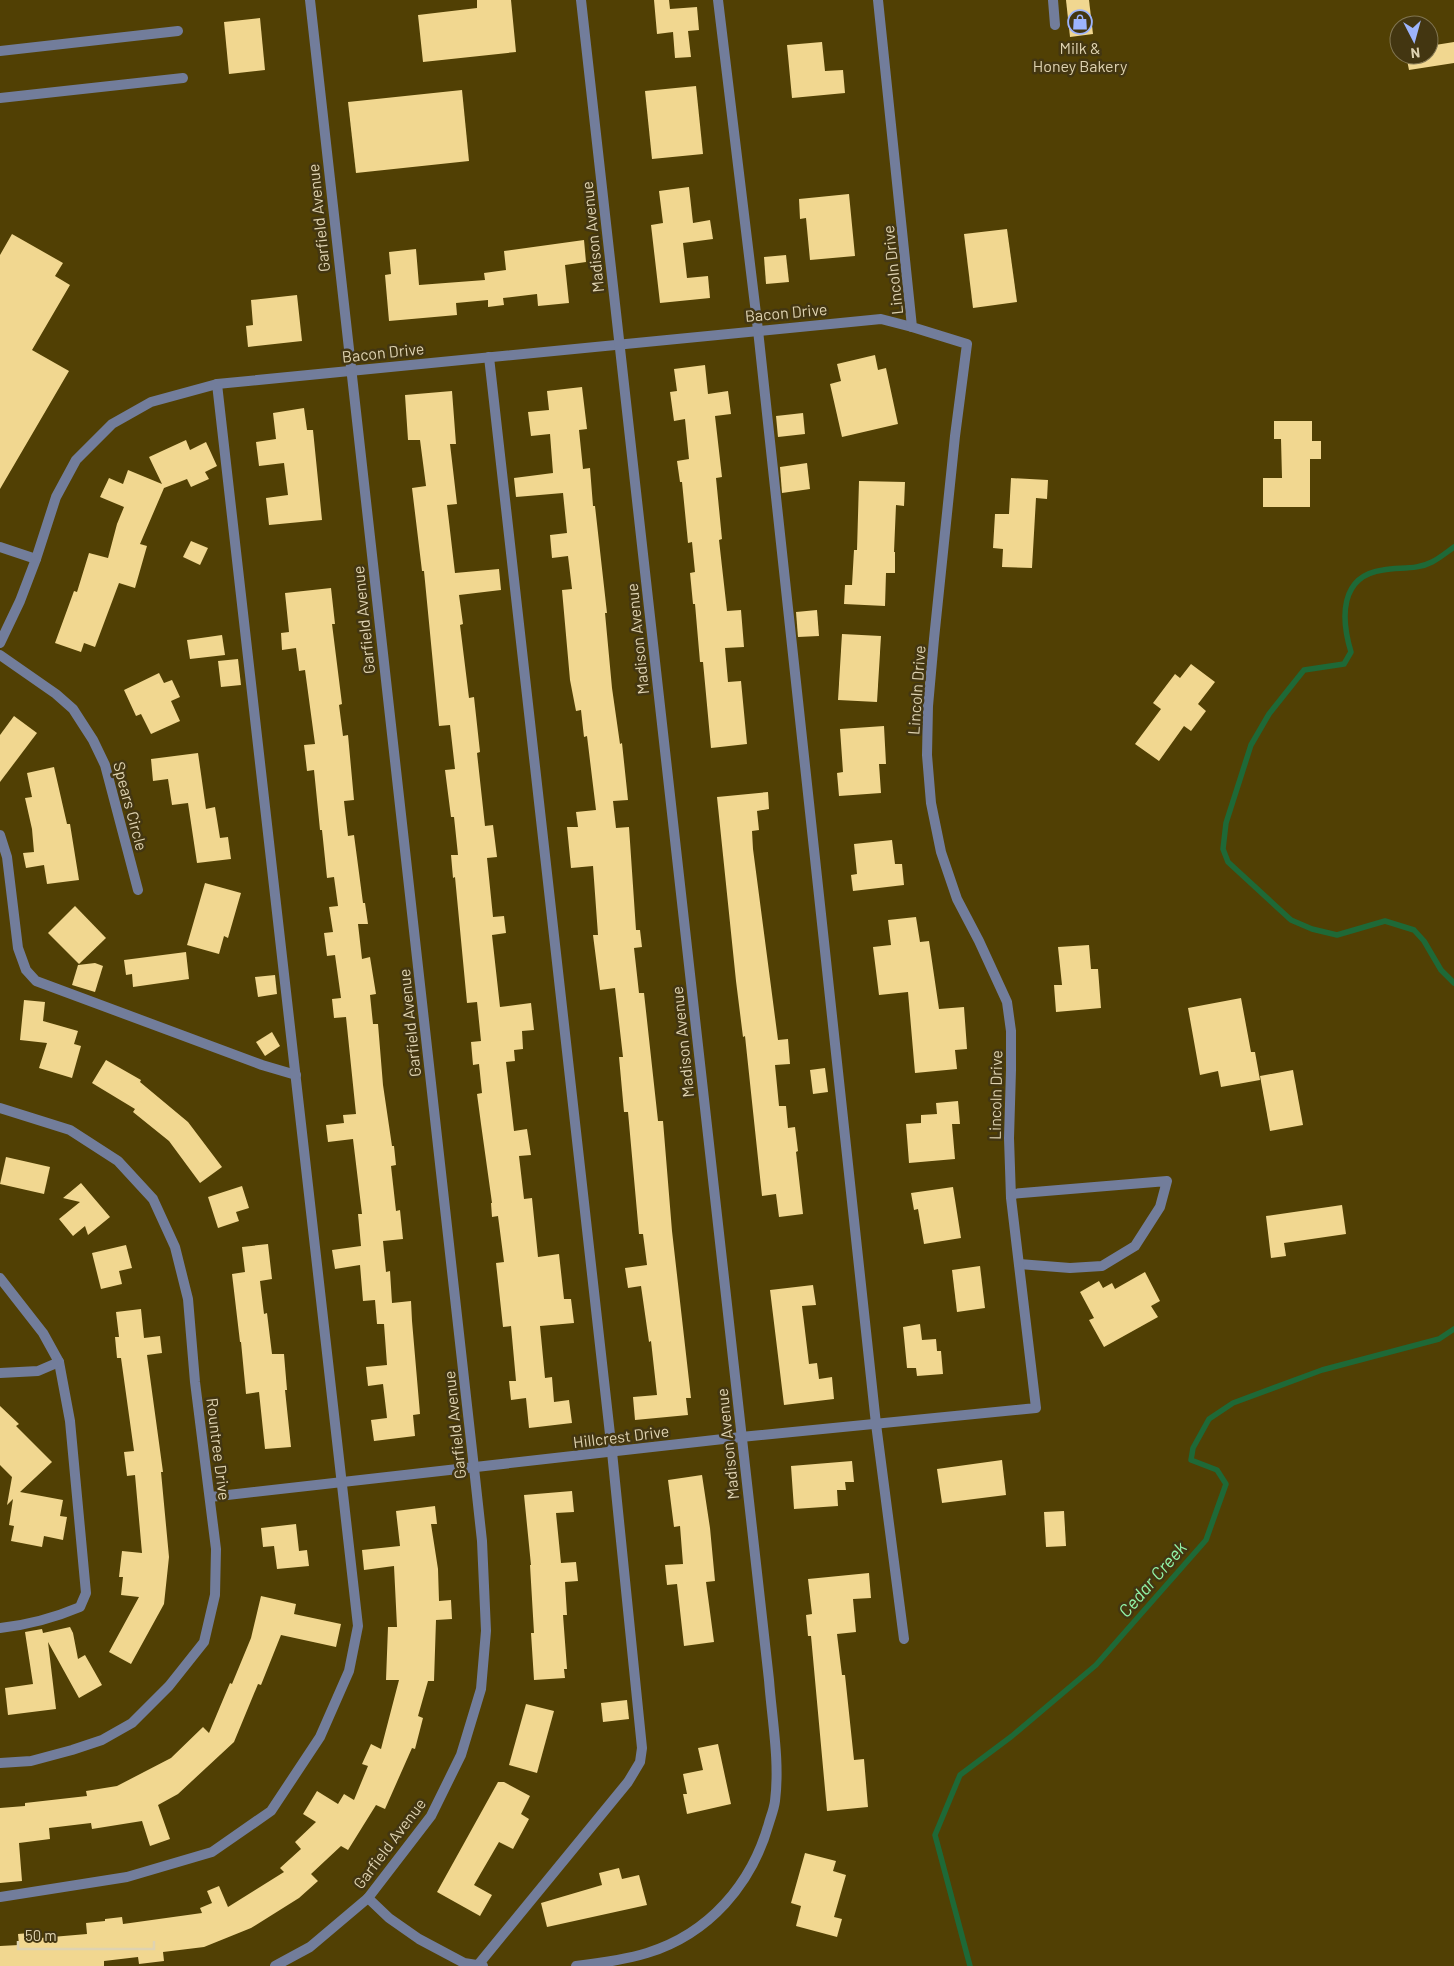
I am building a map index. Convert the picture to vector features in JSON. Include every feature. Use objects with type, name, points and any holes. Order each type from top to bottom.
[{"type":"street","name":"Garfield Avenue","points":[[275,1966],[310,1947],[368,1898],[431,1816],[461,1755],[481,1689],[486,1631],[482,1541],[310,0]]},
{"type":"street","name":"Madison Avenue","points":[[576,1966],[609,1962],[648,1953],[687,1936],[716,1915],[743,1883],[763,1844],[775,1802],[776,1759],[769,1680],[581,0]]},
{"type":"street","points":[[718,0],[758,330],[876,1424],[904,1639]]},
{"type":"street","name":"Lincoln Drive","points":[[878,0],[912,327],[967,344],[955,436],[934,638],[928,706],[927,755],[931,804],[941,852],[957,899],[1008,1002],[1012,1070],[1009,1138],[1011,1194],[1036,1408]]},
{"type":"street","points":[[1053,0],[1055,25]]},
{"type":"street","points":[[0,51],[178,31]]},
{"type":"street","points":[[0,98],[183,78]]},
{"type":"street","name":"Bacon Drive","points":[[0,643],[20,602],[56,497],[76,460],[112,424],[151,402],[217,384],[758,330],[881,318],[912,327]]},
{"type":"street","points":[[368,1898],[389,1918],[419,1939],[464,1963],[481,1966],[628,1782],[640,1762],[642,1748],[612,1452],[489,357]]},
{"type":"street","points":[[0,1897],[127,1877],[212,1852],[271,1811],[320,1737],[349,1671],[358,1626],[217,384]]},
{"type":"street","points":[[0,547],[36,559]]},
{"type":"street","name":"Spears Circle","points":[[0,655],[56,694],[73,709],[93,740],[106,765],[138,890]]},
{"type":"street","points":[[0,835],[7,857],[18,948],[26,970],[36,981],[262,1065],[296,1075]]},
{"type":"street","name":"Rountree Drive","points":[[0,1108],[70,1130],[118,1161],[153,1199],[175,1247],[188,1299],[216,1549],[214,1595],[204,1642],[169,1686],[132,1723],[102,1740],[72,1750],[31,1761],[0,1763]]},
{"type":"street","points":[[1011,1194],[1167,1181],[1160,1207],[1135,1246],[1102,1266],[1070,1268],[1019,1264]]},
{"type":"street","points":[[0,1278],[43,1333],[59,1362],[70,1421],[86,1593],[80,1607],[61,1615],[0,1628]]},
{"type":"street","points":[[0,1373],[38,1372],[59,1362]]},
{"type":"street","name":"Hillcrest Drive","points":[[210,1497],[741,1437],[1036,1408]]},
{"type":"building","points":[[477,0],[511,0],[516,52],[423,62],[418,15],[477,8]]},
{"type":"building","points":[[654,0],[669,0],[670,9],[697,7],[699,30],[688,31],[691,57],[675,58],[673,32],[657,34]]},
{"type":"building","name":"Milk & Honey Bakery","points":[[1066,0],[1089,0],[1093,34],[1070,37]]},
{"type":"building","points":[[260,18],[265,70],[229,74],[224,22]]},
{"type":"building","points":[[822,42],[825,71],[843,70],[845,93],[792,98],[787,45]]},
{"type":"building","points":[[1454,42],[1454,63],[1409,70],[1408,65],[1439,65],[1439,44]]},
{"type":"building","points":[[696,86],[703,154],[652,159],[645,91]]},
{"type":"building","points":[[462,90],[469,161],[356,173],[348,102]]},
{"type":"building","points":[[689,187],[693,223],[710,220],[713,239],[683,243],[687,278],[708,276],[710,298],[660,303],[651,225],[663,223],[659,191]]},
{"type":"building","points":[[849,194],[855,256],[810,260],[806,218],[800,219],[799,199]]},
{"type":"building","points":[[1007,229],[1017,302],[973,308],[964,234]]},
{"type":"building","points":[[12,234],[63,263],[55,276],[70,285],[32,350],[69,371],[0,489],[0,255]]},
{"type":"building","points":[[584,240],[586,262],[565,265],[569,303],[538,306],[537,294],[503,298],[504,305],[488,307],[488,300],[456,303],[457,315],[389,321],[385,275],[391,274],[389,252],[416,249],[419,285],[485,280],[484,273],[506,270],[504,251]]},
{"type":"building","points":[[786,255],[789,282],[766,284],[764,257]]},
{"type":"building","points":[[297,295],[302,341],[248,347],[246,326],[253,325],[251,300]]},
{"type":"building","points":[[875,355],[878,370],[886,368],[898,424],[842,437],[830,384],[841,381],[837,364]]},
{"type":"building","points":[[705,365],[708,394],[728,391],[731,414],[715,416],[722,477],[716,478],[722,539],[719,540],[727,611],[741,610],[744,647],[725,648],[728,682],[741,681],[747,744],[711,748],[703,662],[700,662],[695,604],[693,604],[690,573],[695,572],[692,542],[688,543],[682,482],[680,482],[677,461],[689,459],[685,419],[674,421],[670,392],[677,391],[674,369]]},
{"type":"building","points":[[582,387],[587,429],[579,430],[583,469],[590,468],[607,613],[605,613],[612,688],[620,744],[622,743],[628,800],[613,801],[616,828],[629,827],[636,930],[640,930],[642,947],[634,948],[639,993],[644,993],[658,1121],[663,1121],[672,1231],[691,1398],[686,1398],[688,1415],[635,1420],[633,1397],[657,1395],[651,1341],[649,1342],[641,1286],[628,1288],[625,1268],[647,1265],[643,1234],[639,1234],[628,1112],[624,1112],[619,1057],[623,1057],[615,988],[600,990],[593,935],[598,935],[593,866],[571,868],[567,827],[578,827],[576,812],[596,810],[587,736],[584,737],[581,710],[576,711],[570,680],[562,590],[572,589],[568,556],[552,558],[550,535],[567,533],[563,493],[516,497],[514,478],[553,473],[550,434],[531,436],[528,412],[549,410],[547,391]]},
{"type":"building","points":[[452,391],[456,444],[450,444],[457,504],[447,505],[455,573],[499,569],[501,590],[459,595],[463,624],[460,625],[469,698],[474,697],[480,752],[477,753],[485,826],[493,825],[497,857],[487,858],[493,917],[504,916],[506,933],[492,935],[500,1007],[531,1003],[534,1030],[522,1031],[523,1049],[514,1050],[515,1061],[506,1062],[514,1131],[527,1129],[531,1155],[519,1156],[524,1199],[532,1198],[538,1257],[559,1254],[564,1299],[571,1299],[574,1323],[540,1326],[545,1378],[552,1377],[554,1402],[569,1400],[572,1423],[529,1428],[526,1398],[511,1400],[509,1381],[516,1381],[511,1326],[503,1327],[496,1263],[504,1262],[498,1216],[492,1217],[492,1203],[477,1094],[482,1093],[479,1064],[473,1065],[471,1042],[481,1041],[477,1002],[467,1003],[455,877],[453,878],[451,855],[458,855],[454,817],[451,817],[445,770],[455,769],[450,725],[439,726],[424,571],[422,571],[412,488],[426,486],[420,440],[408,440],[405,395]]},
{"type":"building","points":[[304,408],[307,430],[313,430],[322,520],[269,525],[266,498],[288,495],[284,463],[259,466],[256,442],[276,439],[273,413]]},
{"type":"building","points":[[803,413],[805,434],[778,437],[776,416]]},
{"type":"building","points":[[1274,421],[1312,421],[1312,441],[1321,441],[1321,459],[1310,459],[1310,507],[1263,507],[1263,478],[1282,478],[1281,439],[1274,439]]},
{"type":"building","points":[[186,440],[190,450],[206,442],[217,466],[205,472],[209,479],[191,487],[187,479],[164,488],[140,544],[147,546],[135,588],[119,583],[95,647],[84,643],[81,652],[55,643],[74,591],[77,592],[89,553],[108,558],[117,524],[124,507],[100,497],[109,478],[123,484],[128,470],[162,484],[149,457]]},
{"type":"building","points":[[807,463],[810,489],[782,493],[780,467]]},
{"type":"building","points":[[1011,478],[1048,480],[1047,499],[1036,498],[1032,568],[1002,567],[1003,549],[993,548],[995,514],[1009,514]]},
{"type":"building","points":[[859,481],[905,482],[904,506],[896,505],[895,573],[886,573],[885,606],[844,604],[845,585],[852,585],[854,550],[857,550]]},
{"type":"building","points":[[191,541],[208,548],[200,565],[183,557]]},
{"type":"building","points":[[331,588],[335,624],[332,624],[342,704],[339,705],[343,736],[348,735],[354,800],[344,801],[348,836],[354,835],[363,903],[365,903],[368,924],[358,924],[362,959],[370,957],[376,994],[370,995],[373,1024],[378,1024],[383,1085],[396,1165],[391,1166],[396,1211],[400,1210],[403,1239],[383,1241],[386,1272],[390,1271],[392,1303],[411,1301],[420,1414],[413,1415],[415,1436],[374,1441],[371,1420],[387,1418],[383,1384],[368,1386],[366,1367],[387,1365],[384,1324],[377,1324],[375,1300],[363,1301],[360,1265],[335,1269],[332,1250],[361,1246],[358,1214],[362,1214],[353,1139],[328,1142],[326,1125],[344,1123],[343,1115],[356,1114],[346,1017],[334,1018],[332,999],[341,998],[335,955],[327,956],[324,933],[333,932],[329,907],[338,906],[334,877],[327,878],[314,770],[307,771],[304,745],[315,744],[305,670],[299,671],[296,648],[282,650],[281,633],[289,632],[285,593]]},
{"type":"building","points":[[817,610],[819,636],[798,637],[796,612]]},
{"type":"building","points":[[842,634],[881,636],[877,702],[838,700]]},
{"type":"building","points":[[222,635],[225,655],[190,659],[187,640]]},
{"type":"building","points":[[238,659],[241,685],[221,687],[218,661]]},
{"type":"building","points":[[1191,664],[1215,682],[1198,704],[1206,711],[1191,731],[1184,726],[1159,761],[1135,744],[1161,709],[1153,703],[1175,674],[1180,678]]},
{"type":"building","points":[[159,673],[164,683],[172,680],[180,697],[171,701],[180,721],[151,734],[141,714],[136,716],[124,690]]},
{"type":"building","points":[[14,716],[37,733],[0,782],[0,735]]},
{"type":"building","points":[[884,726],[886,764],[879,764],[881,793],[839,796],[837,773],[843,772],[840,729]]},
{"type":"building","points":[[198,753],[206,809],[215,807],[220,838],[228,837],[231,859],[197,863],[188,803],[172,805],[168,779],[153,781],[151,759]]},
{"type":"building","points":[[54,767],[67,824],[70,824],[79,880],[47,884],[44,865],[26,868],[23,853],[34,852],[32,829],[25,798],[32,797],[27,773]]},
{"type":"building","points":[[768,792],[769,809],[757,811],[759,830],[752,831],[753,849],[778,1040],[788,1039],[790,1064],[775,1065],[779,1106],[786,1106],[788,1128],[795,1127],[803,1214],[779,1217],[776,1194],[762,1196],[745,1036],[743,1037],[736,981],[717,797]]},
{"type":"building","points":[[892,840],[895,864],[902,864],[904,885],[853,891],[851,875],[857,874],[854,844]]},
{"type":"building","points":[[205,883],[241,893],[228,938],[224,936],[219,954],[187,945]]},
{"type":"building","points":[[75,906],[106,938],[79,964],[48,933]]},
{"type":"building","points":[[916,917],[920,942],[929,941],[939,1009],[964,1007],[967,1049],[955,1050],[957,1069],[915,1073],[908,992],[879,995],[873,947],[891,945],[888,920]]},
{"type":"building","points":[[1089,945],[1091,969],[1098,969],[1101,1008],[1056,1012],[1054,985],[1062,985],[1058,947]]},
{"type":"building","points":[[186,952],[189,979],[133,987],[132,974],[126,975],[124,960]]},
{"type":"building","points":[[95,963],[103,966],[95,992],[72,985],[78,965]]},
{"type":"building","points":[[275,975],[277,994],[258,997],[255,977]]},
{"type":"building","points":[[1241,998],[1251,1052],[1255,1052],[1260,1080],[1221,1087],[1218,1071],[1200,1075],[1188,1008]]},
{"type":"building","points":[[24,1000],[45,1002],[43,1021],[78,1031],[74,1044],[81,1046],[72,1078],[39,1068],[47,1043],[20,1040]]},
{"type":"building","points":[[272,1032],[280,1046],[265,1056],[256,1042]]},
{"type":"building","points":[[106,1060],[141,1080],[140,1082],[188,1122],[222,1167],[200,1183],[169,1141],[133,1112],[135,1109],[92,1083]]},
{"type":"building","points":[[825,1068],[828,1092],[813,1094],[810,1070]]},
{"type":"building","points":[[1293,1070],[1303,1125],[1270,1131],[1260,1076]]},
{"type":"building","points":[[958,1101],[960,1124],[952,1124],[955,1159],[909,1163],[906,1124],[921,1123],[921,1115],[937,1114],[936,1103]]},
{"type":"building","points":[[6,1157],[50,1167],[44,1194],[0,1184]]},
{"type":"building","points":[[81,1183],[110,1217],[88,1235],[85,1226],[73,1236],[59,1219],[80,1202],[63,1198]]},
{"type":"building","points":[[242,1186],[249,1208],[236,1212],[239,1221],[218,1228],[208,1197]]},
{"type":"building","points":[[953,1187],[961,1238],[924,1244],[918,1209],[914,1210],[911,1193]]},
{"type":"building","points":[[1342,1205],[1346,1234],[1284,1243],[1286,1256],[1271,1258],[1266,1216]]},
{"type":"building","points":[[268,1244],[272,1279],[260,1281],[264,1314],[267,1313],[272,1354],[284,1354],[287,1390],[285,1390],[291,1447],[265,1449],[259,1392],[246,1394],[232,1274],[245,1272],[242,1247]]},
{"type":"building","points":[[126,1245],[132,1268],[119,1271],[122,1284],[101,1289],[92,1253]]},
{"type":"building","points":[[980,1266],[985,1308],[957,1312],[952,1270]]},
{"type":"building","points":[[1145,1272],[1160,1301],[1151,1306],[1158,1317],[1104,1347],[1089,1320],[1094,1318],[1080,1292],[1099,1281],[1103,1288],[1112,1283],[1115,1289]]},
{"type":"building","points":[[813,1285],[816,1305],[802,1306],[809,1364],[817,1363],[819,1379],[832,1377],[834,1399],[784,1405],[770,1290]]},
{"type":"building","points":[[141,1309],[144,1338],[160,1336],[162,1353],[147,1355],[163,1472],[161,1472],[169,1557],[164,1604],[131,1664],[109,1652],[139,1597],[121,1595],[123,1577],[119,1577],[122,1551],[142,1553],[135,1475],[127,1476],[124,1452],[134,1451],[121,1358],[117,1358],[115,1337],[119,1337],[116,1312]]},
{"type":"building","points":[[920,1324],[922,1340],[936,1339],[937,1351],[941,1351],[943,1374],[917,1376],[916,1368],[907,1368],[903,1327]]},
{"type":"building","points":[[0,1406],[19,1424],[16,1426],[52,1462],[20,1492],[63,1500],[60,1516],[67,1517],[63,1540],[44,1536],[42,1547],[11,1541],[14,1526],[9,1525],[13,1499],[7,1505],[12,1477],[0,1465]]},
{"type":"building","points":[[1002,1460],[1006,1495],[942,1503],[937,1469]]},
{"type":"building","points":[[852,1461],[854,1482],[845,1482],[846,1490],[837,1490],[838,1506],[794,1509],[791,1466]]},
{"type":"building","points":[[702,1475],[715,1581],[706,1582],[714,1642],[684,1646],[677,1584],[667,1585],[665,1565],[683,1564],[680,1526],[674,1527],[668,1480]]},
{"type":"building","points":[[572,1491],[574,1512],[556,1513],[561,1563],[576,1562],[578,1581],[565,1582],[567,1615],[563,1615],[567,1669],[564,1669],[565,1678],[534,1680],[531,1633],[534,1633],[531,1565],[524,1495]]},
{"type":"building","points":[[435,1506],[437,1524],[431,1524],[438,1569],[439,1601],[451,1600],[452,1619],[436,1620],[434,1681],[428,1681],[418,1716],[423,1718],[415,1749],[412,1748],[385,1809],[376,1805],[348,1850],[341,1846],[311,1874],[318,1881],[299,1898],[251,1928],[204,1947],[163,1952],[164,1961],[139,1964],[138,1957],[104,1961],[104,1966],[0,1966],[0,1946],[19,1945],[18,1934],[40,1932],[40,1938],[87,1934],[86,1923],[105,1921],[105,1919],[122,1917],[123,1924],[202,1913],[200,1908],[212,1903],[207,1891],[219,1886],[228,1907],[284,1872],[280,1868],[301,1849],[295,1842],[316,1822],[303,1814],[317,1791],[338,1804],[344,1794],[354,1800],[368,1766],[362,1764],[371,1744],[381,1749],[399,1680],[386,1680],[388,1627],[397,1627],[394,1566],[364,1570],[362,1550],[400,1546],[396,1511]]},
{"type":"building","points":[[1064,1511],[1066,1546],[1046,1547],[1044,1512]]},
{"type":"building","points":[[296,1524],[299,1551],[307,1550],[309,1566],[277,1569],[274,1546],[263,1547],[261,1528]]},
{"type":"building","points":[[869,1573],[871,1598],[853,1599],[856,1632],[837,1634],[842,1675],[845,1675],[854,1760],[864,1759],[868,1807],[827,1811],[811,1636],[808,1636],[806,1615],[812,1614],[808,1579]]},
{"type":"building","points":[[261,1596],[296,1604],[294,1614],[341,1624],[336,1647],[281,1635],[261,1685],[258,1684],[234,1742],[178,1794],[158,1805],[170,1839],[150,1846],[142,1821],[92,1829],[91,1823],[49,1828],[50,1839],[19,1843],[22,1881],[0,1883],[0,1808],[25,1806],[25,1803],[87,1796],[86,1791],[117,1786],[171,1758],[203,1727],[209,1733],[251,1638]]},
{"type":"building","points":[[70,1627],[78,1659],[85,1655],[102,1685],[79,1698],[48,1642],[56,1709],[8,1715],[5,1688],[33,1684],[25,1632],[42,1629],[43,1633]]},
{"type":"building","points":[[627,1700],[629,1719],[603,1722],[601,1703]]},
{"type":"building","points":[[526,1704],[554,1711],[537,1773],[509,1765]]},
{"type":"building","points":[[718,1744],[731,1804],[687,1814],[683,1794],[687,1794],[683,1774],[703,1770],[698,1748]]},
{"type":"building","points":[[498,1782],[504,1782],[530,1796],[521,1814],[529,1819],[513,1849],[499,1842],[474,1885],[492,1895],[480,1916],[437,1892]]},
{"type":"building","points":[[805,1853],[836,1861],[833,1871],[846,1875],[834,1917],[842,1919],[837,1937],[796,1926],[801,1906],[791,1903]]},
{"type":"building","points":[[619,1868],[622,1879],[639,1875],[647,1905],[547,1927],[541,1903],[602,1885],[599,1873]]},
{"type":"waterway","points":[[1454,547],[1426,565],[1383,570],[1369,574],[1358,581],[1351,590],[1345,613],[1351,652],[1344,664],[1304,670],[1269,714],[1251,745],[1226,823],[1223,849],[1228,862],[1291,920],[1312,929],[1337,935],[1385,921],[1414,930],[1424,941],[1441,970],[1454,983]]},
{"type":"waterway","name":"Cedar Creek","points":[[970,1966],[935,1835],[960,1775],[1012,1736],[1096,1665],[1206,1540],[1226,1484],[1217,1470],[1191,1460],[1193,1448],[1209,1419],[1233,1403],[1322,1370],[1439,1339],[1454,1329]]},
{"type":"place","name":"Milk & Honey Bakery","points":[[1080,22]]}]
